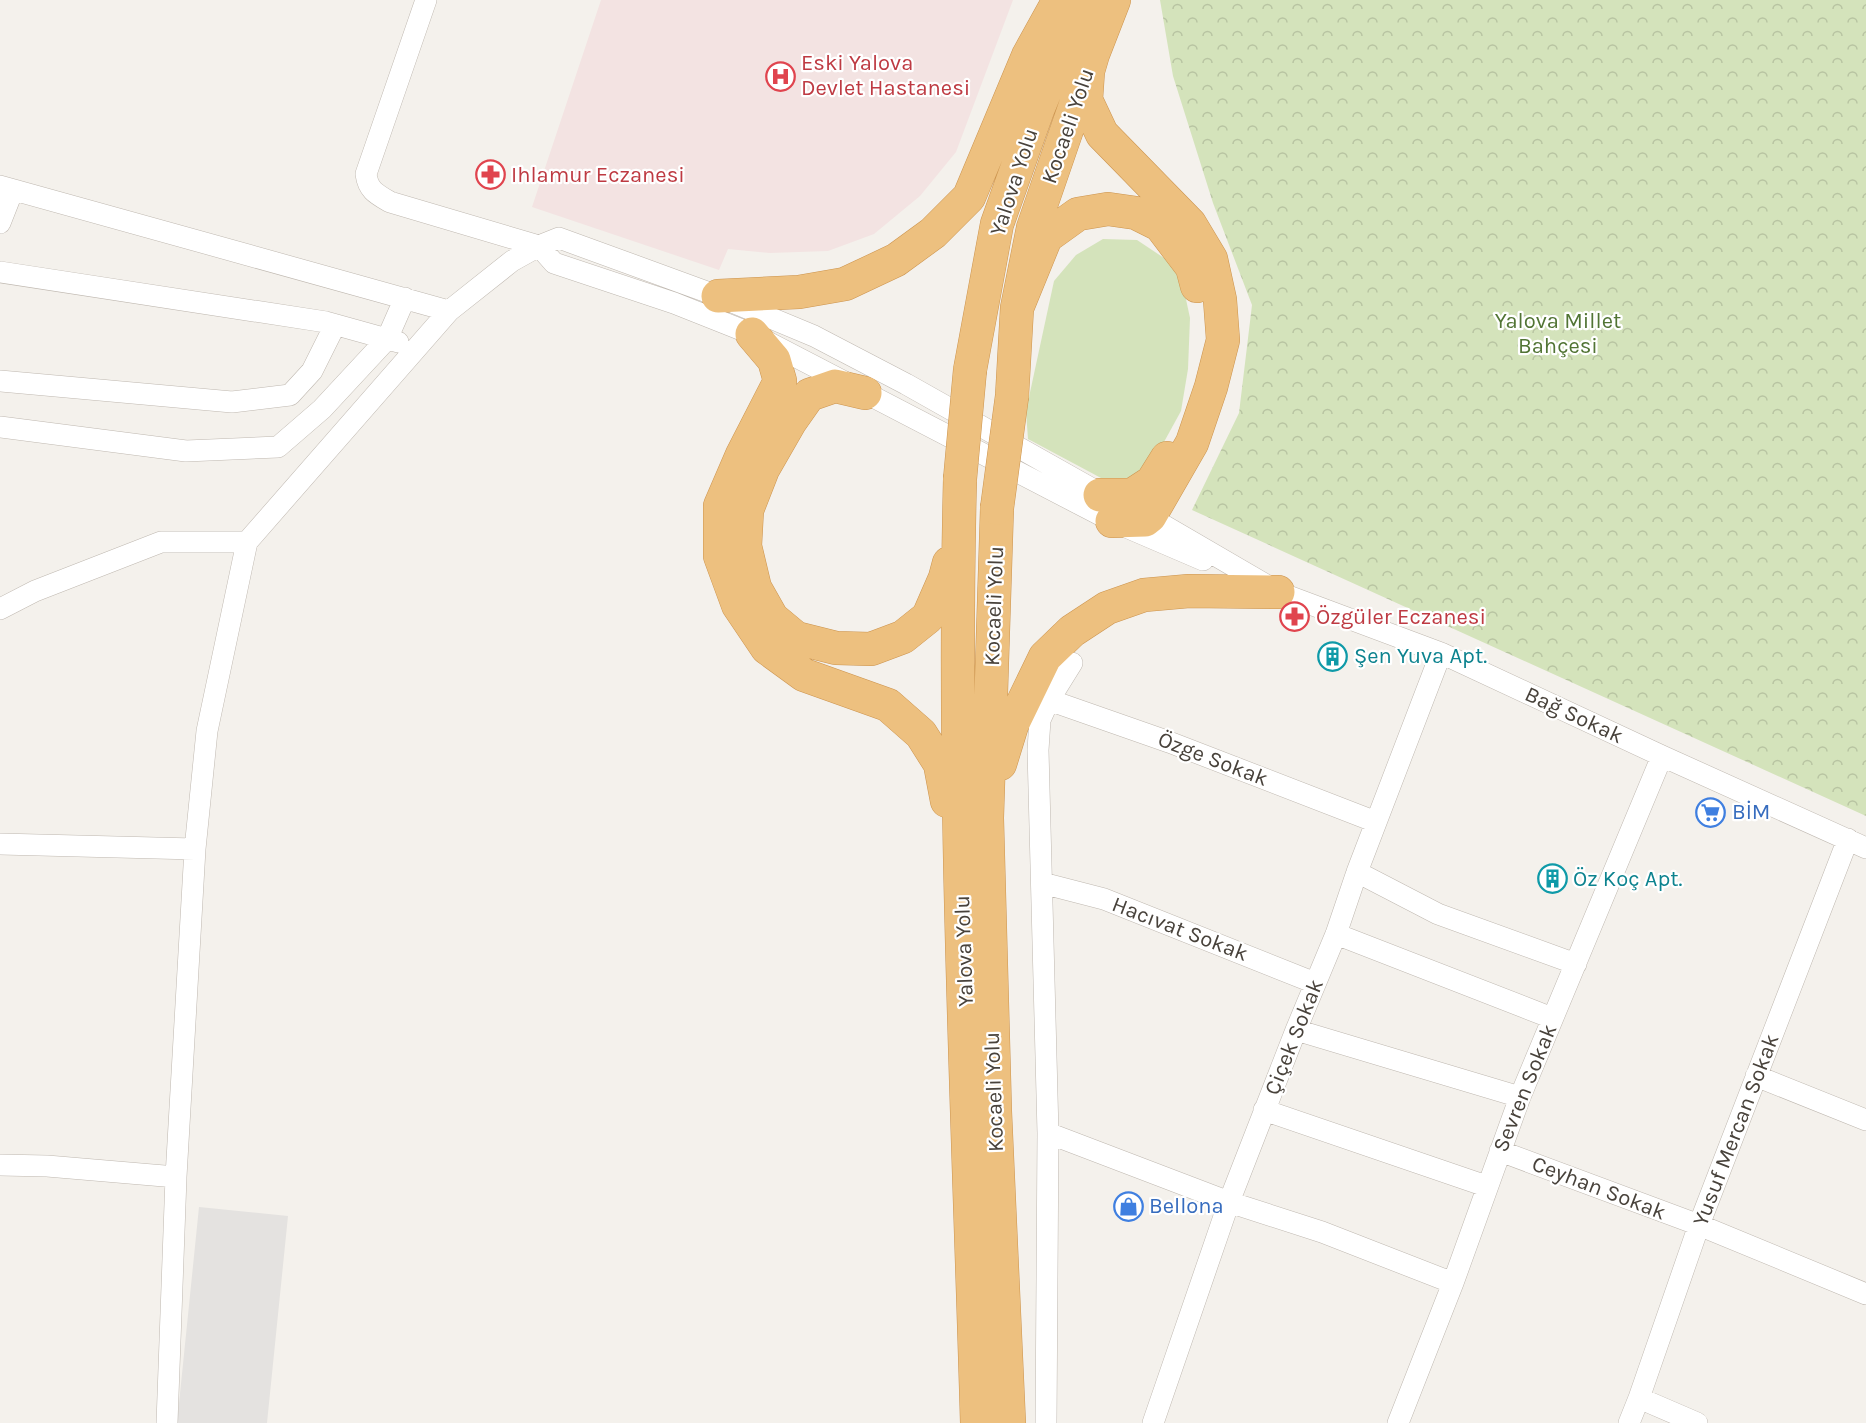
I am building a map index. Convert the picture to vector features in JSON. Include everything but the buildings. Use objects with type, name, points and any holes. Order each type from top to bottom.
[{"type":"highway","points":[[718,296],[799,292],[845,284],[896,260],[933,233],[969,196],[1028,56],[1059,0]]},
{"type":"highway","name":"Yalova Yolu","points":[[977,1423],[961,865],[957,599],[960,479],[970,370],[997,224],[1038,109],[1083,0]]},
{"type":"highway","name":"Kocaeli̇ Yolu","points":[[1008,1423],[994,1111],[987,818],[997,508],[1012,396],[1017,308],[1033,228],[1114,0]]},
{"type":"highway","points":[[1093,54],[1088,71],[1086,100],[1102,134],[1190,224],[1211,259],[1220,300],[1223,340],[1211,387],[1192,443],[1150,516],[1145,520],[1106,508]]},
{"type":"highway","points":[[1017,308],[1046,237],[1078,214],[1108,209],[1136,213],[1160,225],[1192,267],[1207,336],[1192,406],[1174,447],[1152,482],[1106,508]]},
{"type":"highway","points":[[752,334],[774,360],[780,381],[742,455],[720,506],[720,556],[738,605],[767,648],[804,675],[888,705],[921,734],[940,764],[961,865]]},
{"type":"highway","points":[[865,393],[834,386],[809,395],[790,422],[763,469],[747,510],[746,546],[755,588],[772,618],[796,638],[836,648],[871,649],[903,637],[928,617],[945,579],[959,520]]},
{"type":"highway","points":[[987,818],[1003,752],[1026,692],[1045,657],[1072,631],[1107,608],[1144,595],[1189,591],[1278,592]]},
{"type":"street","points":[[426,0],[366,174],[367,186],[375,194],[390,202],[539,246],[554,263],[674,303],[752,334],[865,393],[1278,592]]},
{"type":"street","points":[[0,223],[7,188],[449,311]]},
{"type":"street","points":[[167,1423],[176,1177],[195,849],[207,731],[247,542],[449,311],[512,261],[559,238],[718,296],[814,336],[906,384],[1106,508]]},
{"type":"street","points":[[0,272],[335,325],[417,347]]},
{"type":"street","points":[[0,427],[186,451],[278,447],[322,409],[387,339],[405,298]]},
{"type":"street","points":[[0,381],[232,402],[290,395],[312,371],[335,325]]},
{"type":"street","points":[[1150,516],[1278,592]]},
{"type":"street","points":[[0,609],[35,591],[161,542],[247,542]]},
{"type":"street","name":"Bağ Sokak","points":[[1278,592],[1441,653],[1857,844]]},
{"type":"street","name":"Çiçek Sokak","points":[[1153,1423],[1229,1202],[1336,934],[1357,872],[1441,653]]},
{"type":"street","points":[[1046,1423],[1047,1133],[1038,750],[1040,720],[1049,700],[1072,663]]},
{"type":"street","name":"Özge Sokak","points":[[1049,700],[1169,742],[1376,822]]},
{"type":"street","name":"Sevren Sokak","points":[[1398,1423],[1453,1283],[1486,1186],[1520,1097],[1662,756]]},
{"type":"street","points":[[0,844],[195,849]]},
{"type":"street","name":"Yusuf Mercan Sokak","points":[[1629,1423],[1699,1225],[1756,1076],[1857,844]]},
{"type":"street","points":[[1357,872],[1438,914],[1576,964]]},
{"type":"street","name":"Hacıvat Sokak","points":[[1042,883],[1104,899],[1315,983]]},
{"type":"street","points":[[1336,934],[1552,1017]]},
{"type":"street","points":[[1296,1030],[1520,1097]]},
{"type":"street","points":[[1756,1076],[1866,1120]]},
{"type":"street","points":[[1264,1110],[1486,1186]]},
{"type":"street","points":[[1047,1133],[1229,1202],[1323,1232],[1453,1283]]},
{"type":"street","name":"Ceyhan Sokak","points":[[1500,1151],[1699,1225],[1866,1294]]},
{"type":"street","points":[[0,1165],[47,1166],[176,1177]]},
{"type":"street","points":[[1639,1398],[1697,1423]]},
{"type":"shaded area","name":"Eski Yalova Devlet Hastanesi","points":[[601,0],[1013,0],[956,152],[920,196],[874,234],[828,251],[770,253],[728,249],[719,270],[532,207]]},
{"type":"shaded area","points":[[199,1207],[288,1216],[267,1423],[177,1423]]},
{"type":"green space","name":"Yalova Millet Bahçesi","points":[[1160,0],[1866,0],[1866,816],[1192,510],[1239,413],[1252,305],[1213,203],[1173,76]]},
{"type":"green space","points":[[1103,239],[1137,240],[1164,258],[1181,276],[1190,318],[1188,369],[1181,411],[1153,462],[1116,486],[1028,439],[1026,411],[1054,281],[1076,255]]},
{"type":"place","name":"Eski Yalova Devlet Hastanesi","points":[[780,76]]},
{"type":"place","name":"Ihlamur Eczanesi","points":[[490,175]]},
{"type":"place","name":"Özgüler Eczanesi","points":[[1295,617]]},
{"type":"place","name":"Şen Yuva Apt.","points":[[1333,656]]},
{"type":"place","name":"BİM","points":[[1711,812]]},
{"type":"place","name":"Öz Koç Apt.","points":[[1552,879]]},
{"type":"place","name":"Bellona","points":[[1128,1206]]}]
